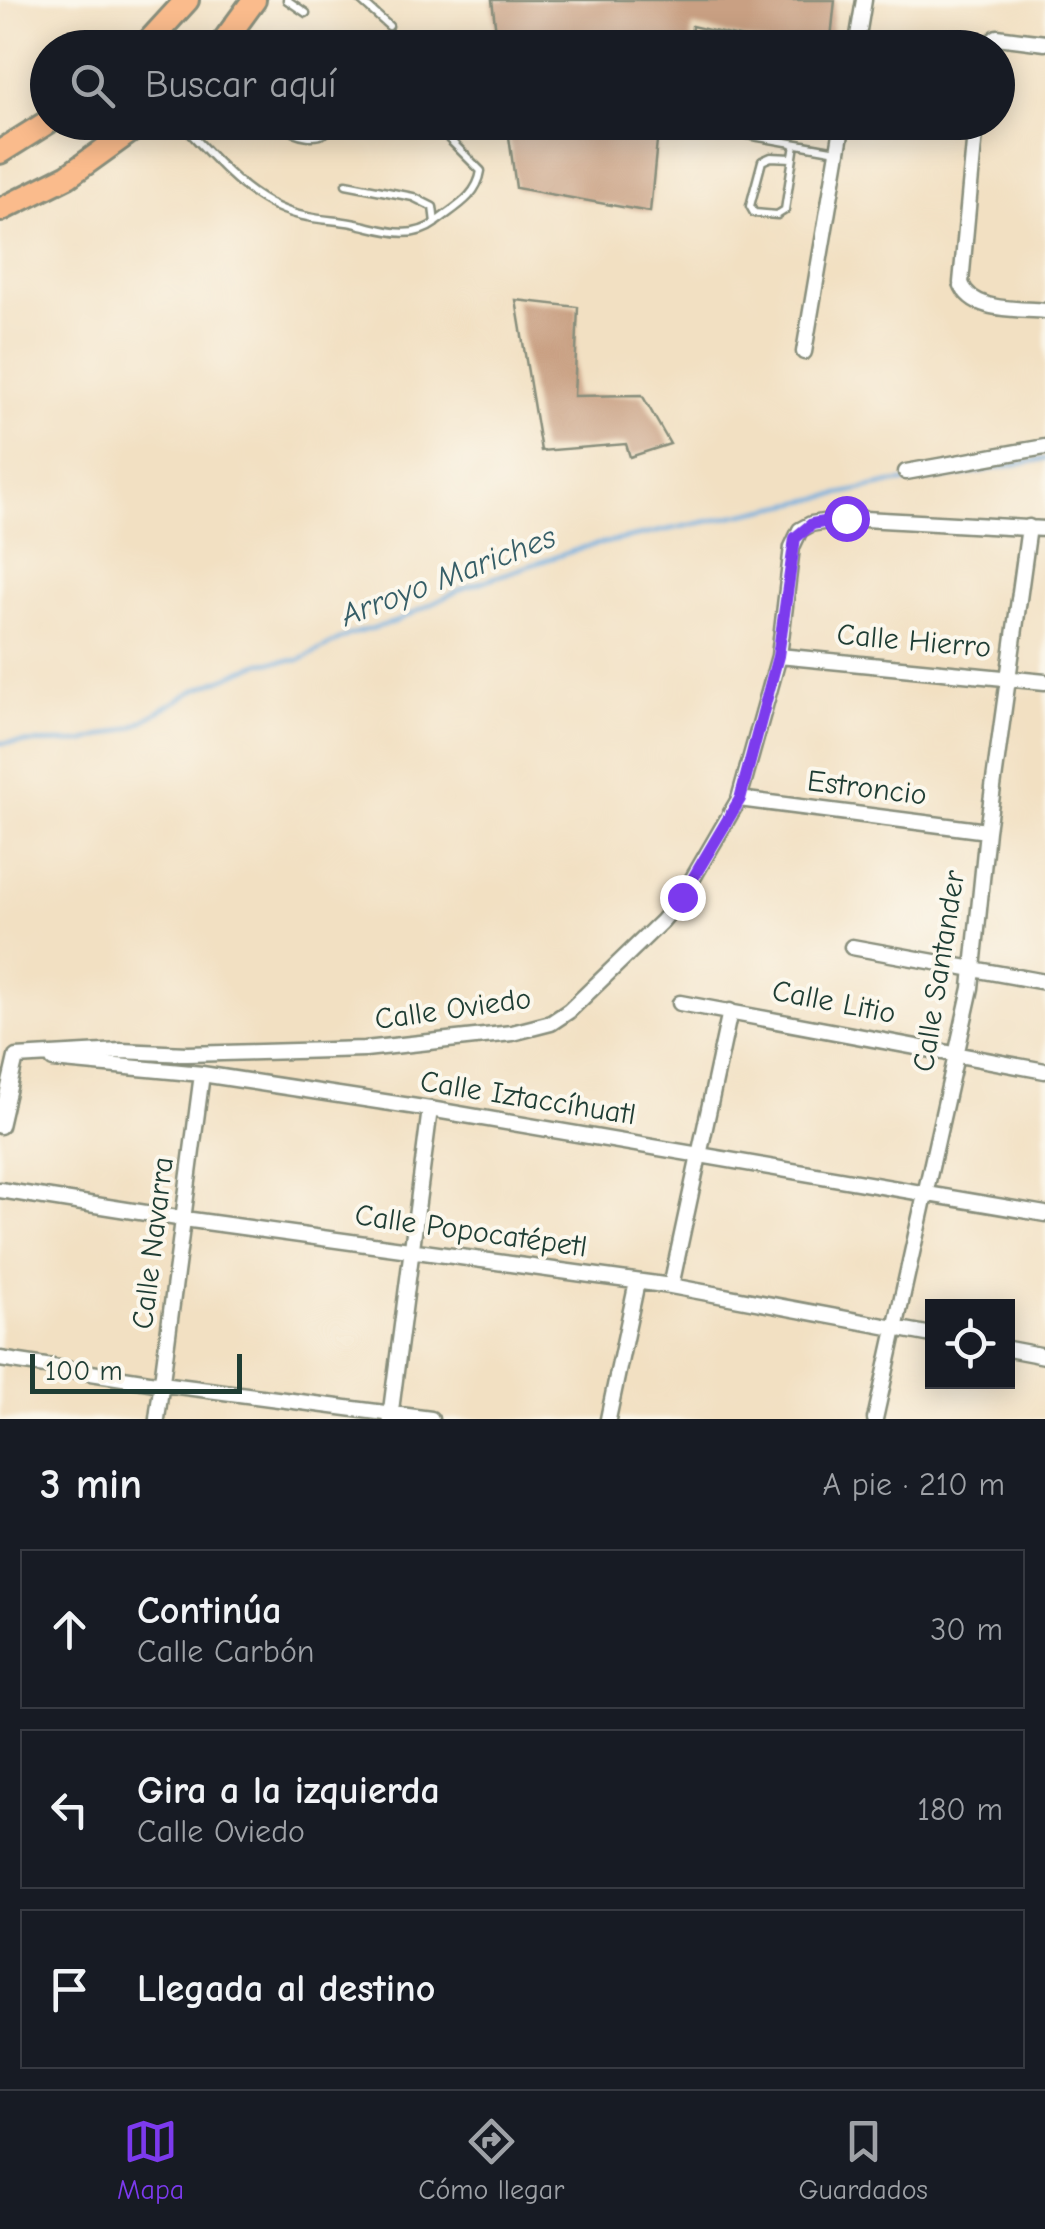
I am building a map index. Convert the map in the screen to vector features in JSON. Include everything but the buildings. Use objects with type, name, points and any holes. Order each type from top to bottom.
[{"type":"main road","points":[[160,30],[187,0]]},
{"type":"main road","points":[[232,30],[254,0]]},
{"type":"main road","points":[[0,152],[30,133]]},
{"type":"main road","points":[[0,210],[68,176],[118,140]]},
{"type":"street","points":[[859,30],[864,0]]},
{"type":"street","points":[[1015,38],[1045,44]]},
{"type":"street","points":[[804,352],[840,140]]},
{"type":"street","points":[[974,140],[961,283],[966,296],[990,305],[1045,311]]},
{"type":"street","points":[[906,472],[1045,447]]},
{"type":"street","name":"Calle Oviedo","points":[[16,1056],[365,1049],[512,1033],[551,1023],[662,921],[682,897],[740,799],[778,656],[792,547],[800,530],[846,518],[1028,527]]},
{"type":"street","points":[[1028,527],[1045,529]]},
{"type":"street","name":"Calle Santander","points":[[875,1419],[974,969],[987,831],[1028,527]]},
{"type":"street","name":"Calle Hierro","points":[[778,656],[1045,682]]},
{"type":"street","name":"Estroncio","points":[[740,799],[987,831]]},
{"type":"street","points":[[852,947],[1045,982]]},
{"type":"street","name":"Calle Litio","points":[[680,1002],[1045,1071]]},
{"type":"street","points":[[671,1286],[730,1011]]},
{"type":"street","name":"Calle Iztaccíhuatl","points":[[0,1056],[202,1074],[1045,1214]]},
{"type":"street","points":[[0,1126],[16,1056]]},
{"type":"street","name":"Calle Navarra","points":[[157,1419],[202,1074]]},
{"type":"street","points":[[390,1416],[430,1109]]},
{"type":"street","name":"Calle Popocatépetl","points":[[0,1190],[671,1286],[925,1334]]},
{"type":"street","points":[[608,1419],[636,1282]]},
{"type":"street","points":[[1015,1350],[1045,1356]]},
{"type":"street","points":[[0,1358],[162,1384],[431,1419]]},
{"type":"lane","points":[[287,0],[306,13]]},
{"type":"lane","points":[[360,0],[389,26]]},
{"type":"lane","points":[[197,140],[235,180],[264,202],[305,217],[397,233],[422,232],[474,194],[481,171],[449,140]]},
{"type":"lane","points":[[773,140],[838,151]]},
{"type":"lane","points":[[792,158],[770,157],[762,161],[750,206],[754,213],[777,215],[785,210],[795,144]]},
{"type":"lane","points":[[346,184],[413,197],[433,206],[435,223]]},
{"type":"waterway","name":"Arroyo Mariches","points":[[0,743],[82,742],[133,727],[195,690],[261,663],[300,660],[349,635],[395,622],[466,587],[585,547],[892,483],[945,478],[1045,459]]},
{"type":"route","points":[[682,897],[740,799],[778,656],[795,538],[812,524],[846,518]]}]
